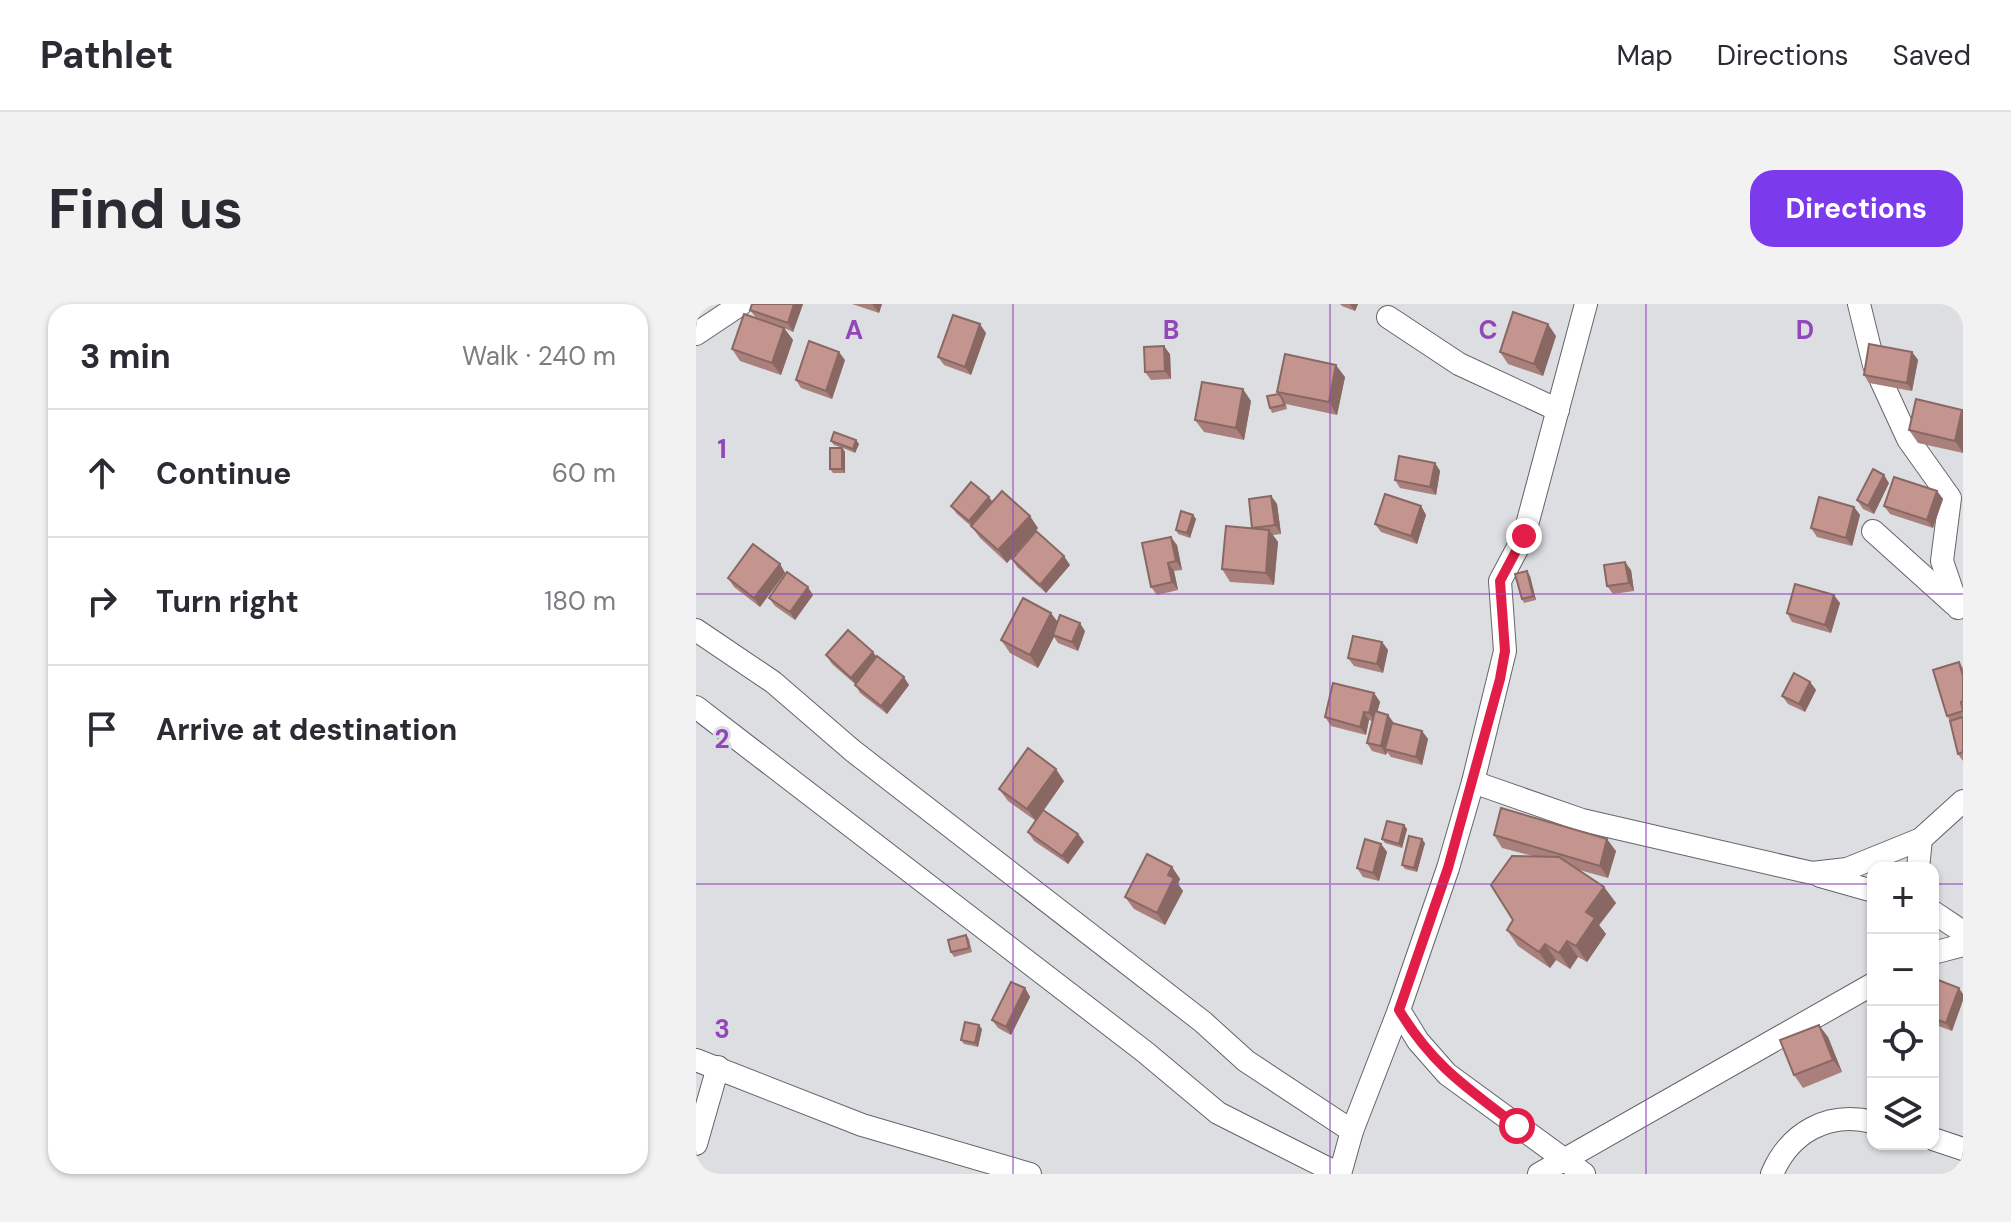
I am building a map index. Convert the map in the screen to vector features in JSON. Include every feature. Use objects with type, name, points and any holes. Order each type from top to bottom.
[{"type":"street","points":[[696,334],[741,304]]},
{"type":"street","points":[[696,707],[1145,1052],[1218,1113],[1340,1174],[1352,1131],[1399,1010],[1448,868],[1473,782],[1505,651],[1500,581],[1524,536],[1586,304]]},
{"type":"street","points":[[1859,304],[1874,365],[1908,439],[1950,498],[1942,561],[1960,613]]},
{"type":"street","points":[[1388,317],[1459,364],[1558,410]]},
{"type":"street","points":[[1873,531],[1960,613]]},
{"type":"street","points":[[696,630],[773,682],[853,751],[1190,1013],[1246,1061],[1352,1131]]},
{"type":"street","points":[[1473,782],[1582,820],[1812,873],[1867,889]]},
{"type":"street","points":[[1812,873],[1847,869],[1921,839],[1963,801]]},
{"type":"street","points":[[1919,862],[1921,839]]},
{"type":"street","points":[[1939,916],[1963,932]]},
{"type":"street","points":[[1939,951],[1963,945]]},
{"type":"street","points":[[1539,1174],[1867,987]]},
{"type":"street","points":[[1399,1010],[1418,1041],[1447,1074],[1584,1174]]},
{"type":"street","points":[[696,1060],[862,1125],[1030,1174]]},
{"type":"street","points":[[696,1144],[718,1067]]},
{"type":"street","points":[[1772,1174],[1794,1138],[1825,1121],[1858,1118],[1867,1120]]},
{"type":"street","points":[[1939,1141],[1963,1149]]},
{"type":"building","points":[[752,304],[794,304],[788,323],[750,310]]},
{"type":"building","points":[[1513,312],[1548,324],[1534,364],[1500,352]]},
{"type":"building","points":[[744,314],[784,328],[772,363],[732,349]]},
{"type":"building","points":[[953,315],[980,324],[965,367],[938,357]]},
{"type":"building","points":[[809,341],[839,352],[826,391],[796,380]]},
{"type":"building","points":[[1869,344],[1912,352],[1907,383],[1864,375]]},
{"type":"building","points":[[1164,346],[1165,371],[1145,372],[1144,347]]},
{"type":"building","points":[[1285,354],[1336,365],[1329,402],[1277,392]]},
{"type":"building","points":[[1202,382],[1243,389],[1236,428],[1195,420]]},
{"type":"building","points":[[1279,394],[1284,405],[1270,408],[1267,396]]},
{"type":"building","points":[[1916,399],[1962,410],[1955,441],[1909,430]]},
{"type":"building","points":[[834,432],[856,440],[853,449],[831,441]]},
{"type":"building","points":[[830,448],[842,448],[842,469],[830,469]]},
{"type":"building","points":[[1399,456],[1435,463],[1430,487],[1395,480]]},
{"type":"building","points":[[1873,469],[1884,475],[1868,506],[1857,500]]},
{"type":"building","points":[[1894,477],[1937,491],[1927,520],[1884,506]]},
{"type":"building","points":[[971,482],[989,497],[969,521],[951,506]]},
{"type":"building","points":[[1002,491],[1030,516],[998,550],[971,526]]},
{"type":"building","points":[[1385,494],[1421,506],[1411,536],[1375,524]]},
{"type":"building","points":[[1271,496],[1275,525],[1252,528],[1249,499]]},
{"type":"building","points":[[1819,497],[1854,507],[1846,538],[1811,528]]},
{"type":"building","points":[[1181,511],[1193,515],[1187,533],[1176,530]]},
{"type":"building","points":[[1226,526],[1269,530],[1266,573],[1222,569]]},
{"type":"building","points":[[1036,531],[1064,556],[1040,585],[1012,559]]},
{"type":"building","points":[[1171,537],[1176,561],[1168,563],[1172,582],[1151,587],[1142,543]]},
{"type":"building","points":[[753,544],[780,564],[754,598],[728,578]]},
{"type":"building","points":[[1625,562],[1629,583],[1607,586],[1604,565]]},
{"type":"building","points":[[1527,571],[1533,596],[1522,599],[1515,574]]},
{"type":"building","points":[[787,572],[808,587],[790,612],[769,598]]},
{"type":"building","points":[[1795,584],[1834,595],[1825,625],[1787,613]]},
{"type":"building","points":[[1023,598],[1051,613],[1030,655],[1001,640]]},
{"type":"building","points":[[1060,615],[1080,623],[1072,642],[1053,635]]},
{"type":"building","points":[[848,630],[873,652],[851,678],[826,655]]},
{"type":"building","points":[[1353,636],[1382,642],[1377,664],[1348,658]]},
{"type":"building","points":[[877,656],[904,677],[881,706],[855,685]]},
{"type":"building","points":[[1959,662],[1963,676],[1963,711],[1947,716],[1933,670]]},
{"type":"building","points":[[1794,673],[1810,682],[1799,704],[1782,696]]},
{"type":"building","points":[[1333,683],[1374,693],[1369,713],[1364,712],[1360,727],[1325,717]]},
{"type":"building","points":[[1375,711],[1388,715],[1381,746],[1367,743]]},
{"type":"building","points":[[1963,717],[1963,752],[1958,754],[1950,721]]},
{"type":"building","points":[[1392,723],[1422,731],[1416,757],[1385,749]]},
{"type":"building","points":[[1028,748],[1056,769],[1027,809],[999,789]]},
{"type":"building","points":[[1501,808],[1607,839],[1600,866],[1494,835]]},
{"type":"building","points":[[1043,810],[1078,834],[1062,856],[1028,832]]},
{"type":"building","points":[[1387,821],[1404,825],[1399,844],[1382,839]]},
{"type":"building","points":[[1409,836],[1422,839],[1414,868],[1402,865]]},
{"type":"building","points":[[1365,839],[1381,844],[1373,873],[1357,868]]},
{"type":"building","points":[[1147,854],[1172,867],[1168,875],[1174,878],[1157,913],[1125,897]]},
{"type":"building","points":[[1512,856],[1559,857],[1604,887],[1586,912],[1595,918],[1576,946],[1567,941],[1559,953],[1545,944],[1539,952],[1507,930],[1513,920],[1491,885]]},
{"type":"building","points":[[966,935],[969,948],[951,952],[948,940]]},
{"type":"building","points":[[1939,980],[1959,988],[1946,1023],[1939,1020]]},
{"type":"building","points":[[1011,982],[1025,988],[1006,1027],[992,1020]]},
{"type":"building","points":[[965,1022],[979,1025],[975,1043],[961,1040]]},
{"type":"building","points":[[1819,1025],[1833,1060],[1794,1075],[1780,1040]]},
{"type":"route","points":[[1517,1126],[1447,1074],[1418,1041],[1399,1010],[1448,868],[1473,782],[1505,651],[1499,602],[1500,581],[1524,536]]}]
